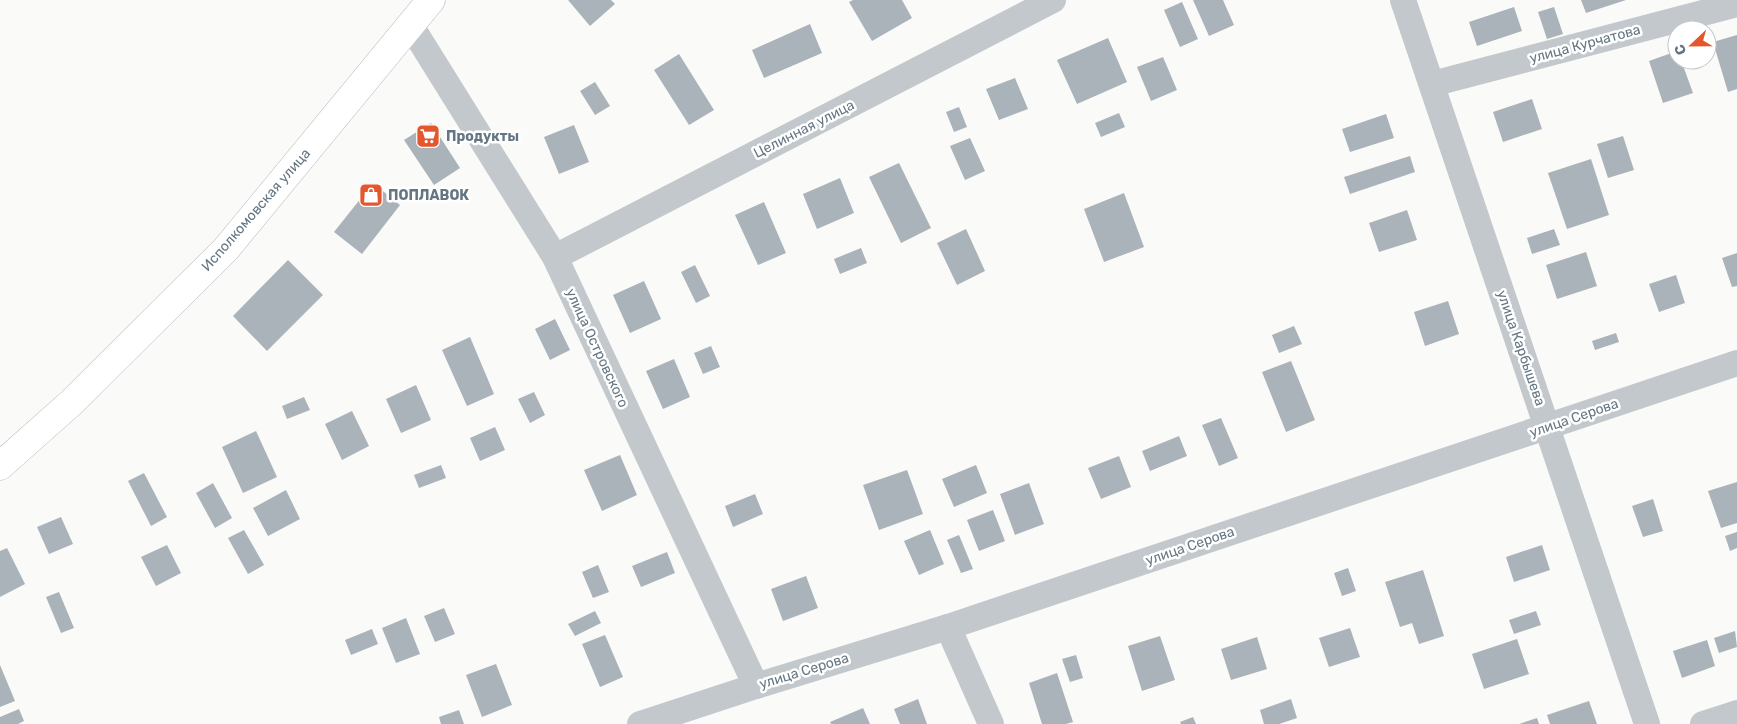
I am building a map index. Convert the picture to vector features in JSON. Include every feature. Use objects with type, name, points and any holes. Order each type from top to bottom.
[{"type":"main road","name":"Исполкомовская улица","points":[[0,466],[72,402],[226,249],[431,0]]},
{"type":"street","name":"Целинная улица","points":[[554,257],[1054,0]]},
{"type":"street","name":"улица Карбышева","points":[[1403,0],[1647,724]]},
{"type":"street","name":"улица Курчатова","points":[[1432,84],[1737,4]]},
{"type":"street","name":"улица Островского","points":[[411,26],[554,257],[756,686]]},
{"type":"street","name":"улица Серова","points":[[640,724],[948,627],[1737,363]]},
{"type":"street","points":[[948,627],[991,724]]},
{"type":"street","points":[[1703,724],[1737,713]]},
{"type":"building","points":[[568,0],[611,0],[615,4],[590,26]]},
{"type":"building","points":[[853,0],[902,0],[912,18],[872,41],[849,2]]},
{"type":"building","points":[[1193,0],[1223,0],[1234,25],[1209,36]]},
{"type":"building","points":[[1581,0],[1626,0],[1586,13]]},
{"type":"building","points":[[1182,2],[1198,39],[1180,47],[1164,10]]},
{"type":"building","points":[[1514,7],[1522,31],[1477,46],[1469,22]]},
{"type":"building","points":[[1554,7],[1563,34],[1547,39],[1538,12]]},
{"type":"building","points":[[810,24],[822,53],[764,78],[752,50]]},
{"type":"building","points":[[1737,35],[1737,89],[1728,92],[1717,55],[1717,41]]},
{"type":"building","points":[[1108,38],[1127,82],[1077,104],[1057,60]]},
{"type":"building","points":[[679,54],[714,110],[689,125],[654,70]]},
{"type":"building","points":[[1667,55],[1667,70],[1685,70],[1693,93],[1663,103],[1649,61]]},
{"type":"building","points":[[1163,57],[1177,90],[1151,101],[1137,67]]},
{"type":"building","points":[[1015,78],[1028,109],[999,120],[986,89]]},
{"type":"building","points":[[595,82],[610,106],[595,115],[580,91]]},
{"type":"building","points":[[1532,99],[1542,129],[1503,142],[1493,112]]},
{"type":"building","points":[[959,107],[967,127],[954,132],[946,112]]},
{"type":"building","points":[[1119,113],[1125,127],[1101,137],[1095,123]]},
{"type":"building","points":[[1386,114],[1394,138],[1350,152],[1342,129]]},
{"type":"building","points":[[431,123],[460,168],[434,185],[404,140]]},
{"type":"building","points":[[574,125],[589,162],[559,174],[544,137]]},
{"type":"building","points":[[1623,136],[1634,170],[1608,178],[1597,144]]},
{"type":"building","points":[[970,138],[985,171],[965,180],[950,146]]},
{"type":"building","points":[[1410,156],[1415,172],[1350,194],[1344,177]]},
{"type":"building","points":[[1591,159],[1609,215],[1567,229],[1548,173]]},
{"type":"building","points":[[899,163],[931,228],[901,243],[869,177]]},
{"type":"building","points":[[840,178],[854,213],[817,229],[803,194]]},
{"type":"building","points":[[373,183],[400,205],[362,254],[334,232]]},
{"type":"building","points":[[1124,193],[1144,247],[1104,262],[1084,209]]},
{"type":"building","points":[[764,202],[786,253],[758,265],[735,215]]},
{"type":"building","points":[[1407,210],[1417,240],[1379,252],[1369,223]]},
{"type":"building","points":[[966,229],[985,271],[957,285],[937,243]]},
{"type":"building","points":[[1554,229],[1560,245],[1532,254],[1527,238]]},
{"type":"building","points":[[861,248],[867,263],[840,274],[834,259]]},
{"type":"building","points":[[1586,252],[1597,286],[1557,299],[1546,265]]},
{"type":"building","points":[[1737,253],[1737,286],[1732,287],[1722,258]]},
{"type":"building","points":[[288,260],[323,295],[267,351],[233,316]]},
{"type":"building","points":[[695,265],[710,296],[696,303],[681,272]]},
{"type":"building","points":[[1676,275],[1685,303],[1659,312],[1649,284]]},
{"type":"building","points":[[644,281],[661,319],[630,333],[613,295]]},
{"type":"building","points":[[1448,301],[1459,334],[1425,346],[1414,312]]},
{"type":"building","points":[[555,319],[570,350],[550,360],[535,329]]},
{"type":"building","points":[[1294,326],[1302,344],[1279,353],[1272,335]]},
{"type":"building","points":[[1616,333],[1619,342],[1595,350],[1592,341]]},
{"type":"building","points":[[470,337],[494,394],[467,406],[442,350]]},
{"type":"building","points":[[711,346],[720,367],[703,374],[694,353]]},
{"type":"building","points":[[674,359],[690,397],[663,409],[646,371]]},
{"type":"building","points":[[1291,361],[1315,420],[1286,432],[1262,372]]},
{"type":"building","points":[[416,385],[431,420],[401,433],[386,399]]},
{"type":"building","points":[[534,392],[545,415],[530,423],[518,399]]},
{"type":"building","points":[[304,397],[310,410],[287,419],[282,406]]},
{"type":"building","points":[[352,411],[369,446],[342,460],[325,424]]},
{"type":"building","points":[[1221,418],[1238,458],[1219,466],[1202,425]]},
{"type":"building","points":[[495,427],[505,450],[480,461],[470,438]]},
{"type":"building","points":[[256,431],[277,477],[243,493],[222,447]]},
{"type":"building","points":[[1179,436],[1187,456],[1150,471],[1142,451]]},
{"type":"building","points":[[620,455],[637,495],[602,511],[584,470]]},
{"type":"building","points":[[1119,456],[1131,487],[1101,499],[1088,468]]},
{"type":"building","points":[[441,465],[446,478],[419,488],[414,475]]},
{"type":"building","points":[[976,465],[987,493],[954,507],[942,479]]},
{"type":"building","points":[[907,470],[923,514],[879,530],[863,485]]},
{"type":"building","points":[[144,473],[167,517],[151,526],[128,481]]},
{"type":"building","points":[[1737,482],[1737,523],[1721,528],[1708,491]]},
{"type":"building","points":[[213,483],[232,518],[215,528],[196,493]]},
{"type":"building","points":[[1029,483],[1044,524],[1015,535],[1000,494]]},
{"type":"building","points":[[286,490],[300,519],[268,536],[253,508]]},
{"type":"building","points":[[755,494],[763,514],[733,527],[725,506]]},
{"type":"building","points":[[1653,499],[1663,531],[1643,537],[1632,506]]},
{"type":"building","points":[[993,510],[1005,541],[979,551],[967,520]]},
{"type":"building","points":[[61,517],[73,544],[49,554],[37,527]]},
{"type":"building","points":[[244,530],[264,565],[248,574],[228,538]]},
{"type":"building","points":[[930,530],[944,564],[919,575],[904,541]]},
{"type":"building","points":[[1737,532],[1737,548],[1730,551],[1725,536]]},
{"type":"building","points":[[959,535],[973,569],[961,573],[947,540]]},
{"type":"building","points":[[167,545],[181,573],[156,586],[141,557]]},
{"type":"building","points":[[1542,545],[1550,570],[1514,582],[1506,557]]},
{"type":"building","points":[[7,548],[25,584],[0,597],[0,551]]},
{"type":"building","points":[[667,552],[675,573],[641,587],[632,566]]},
{"type":"building","points":[[598,565],[609,592],[593,598],[582,572]]},
{"type":"building","points":[[1348,568],[1356,591],[1342,596],[1334,573]]},
{"type":"building","points":[[1423,570],[1444,636],[1419,644],[1412,623],[1400,627],[1385,582]]},
{"type":"building","points":[[806,576],[818,608],[783,621],[771,589]]},
{"type":"building","points":[[59,592],[74,628],[61,633],[46,597]]},
{"type":"building","points":[[444,608],[455,634],[435,642],[424,616]]},
{"type":"building","points":[[595,611],[601,623],[575,636],[568,624]]},
{"type":"building","points":[[1536,611],[1541,625],[1514,634],[1509,620]]},
{"type":"building","points":[[406,618],[420,654],[396,663],[382,628]]},
{"type":"building","points":[[1350,628],[1360,657],[1329,667],[1319,638]]},
{"type":"building","points":[[372,629],[378,644],[351,655],[345,640]]},
{"type":"building","points":[[1735,631],[1737,647],[1719,653],[1714,638]]},
{"type":"building","points":[[605,635],[623,677],[600,687],[582,644]]},
{"type":"building","points":[[1160,636],[1175,680],[1142,691],[1128,646]]},
{"type":"building","points":[[1257,637],[1267,669],[1231,680],[1221,649]]},
{"type":"building","points":[[1517,639],[1529,674],[1484,689],[1472,654]]},
{"type":"building","points":[[1707,640],[1715,666],[1682,678],[1673,651]]},
{"type":"building","points":[[1076,655],[1083,678],[1070,682],[1062,659]]},
{"type":"building","points":[[496,664],[512,705],[482,717],[466,675]]},
{"type":"building","points":[[0,665],[15,701],[0,707]]},
{"type":"building","points":[[1057,673],[1073,722],[1066,724],[1042,724],[1029,683]]},
{"type":"building","points":[[918,699],[927,724],[900,724],[894,709]]},
{"type":"building","points":[[1291,699],[1297,718],[1279,724],[1264,724],[1260,710]]},
{"type":"building","points":[[1589,701],[1597,724],[1550,724],[1547,715]]},
{"type":"building","points":[[863,708],[870,724],[831,724],[830,722]]},
{"type":"building","points":[[19,709],[24,721],[18,724],[0,724],[0,717]]},
{"type":"building","points":[[459,710],[464,724],[441,724],[439,717]]},
{"type":"building","points":[[1193,717],[1196,724],[1181,724],[1180,722]]},
{"type":"building","points":[[1537,718],[1539,724],[1519,724]]},
{"type":"place","name":"Продукты","points":[[428,136]]},
{"type":"place","name":"ПОПЛАВОК","points":[[371,195]]}]
